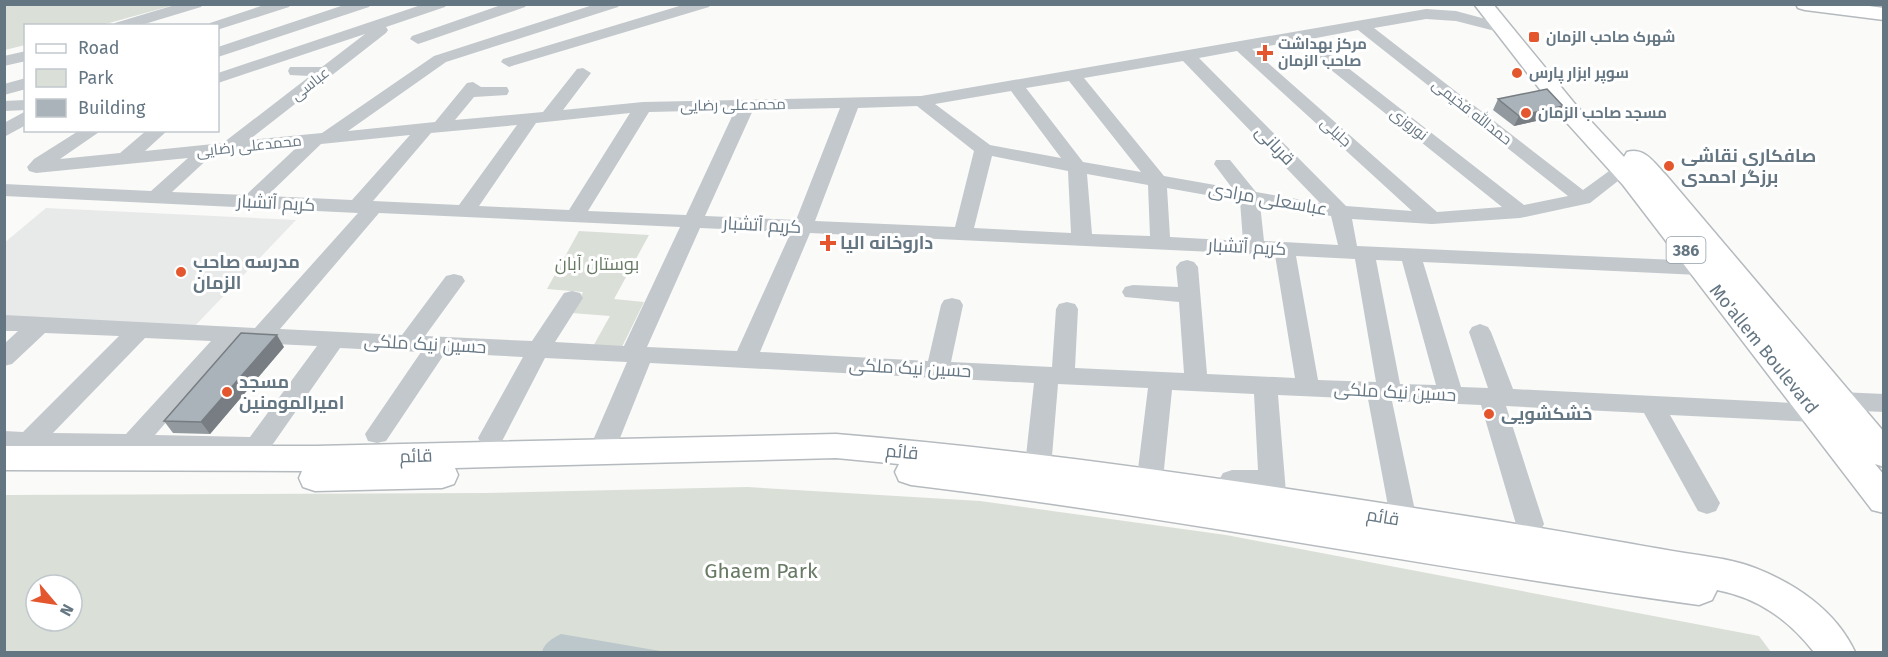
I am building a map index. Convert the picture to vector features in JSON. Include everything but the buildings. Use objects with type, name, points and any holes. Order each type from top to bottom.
[{"type":"main road","name":"Mo'allem Boulevard","points":[[1484,4],[1501,16],[1657,180],[1884,455]]},
{"type":"main road","points":[[1810,5],[1858,9]]},
{"type":"main road","name":"Mo'allem Boulevard","points":[[1501,16],[1567,109],[1623,170],[1884,500]]},
{"type":"main road","name":"قائم","points":[[12,447],[316,459],[836,446],[1037,466],[1535,541],[1745,580],[1784,600],[1809,619],[1836,652]]},
{"type":"main road","name":"قائم","points":[[4,478],[371,478],[738,464],[840,464],[1029,484],[1579,574],[1784,600]]},
{"type":"street","points":[[127,24],[196,4]]},
{"type":"street","points":[[146,24],[208,4]]},
{"type":"street","points":[[219,25],[284,4]]},
{"type":"street","points":[[219,52],[306,12],[366,4],[393,20],[440,59]]},
{"type":"street","points":[[225,75],[440,4]]},
{"type":"street","points":[[418,39],[520,4]]},
{"type":"street","points":[[254,198],[321,139],[440,59],[562,20],[590,7],[613,4]]},
{"type":"street","points":[[509,62],[704,4]]},
{"type":"street","points":[[1426,14],[1446,4]]},
{"type":"street","points":[[1426,14],[1501,16]]},
{"type":"street","name":"محمدعلی رضایی","points":[[90,132],[36,166],[643,107],[921,101],[1426,14]]},
{"type":"street","name":"عباسی","points":[[228,148],[393,20]]},
{"type":"street","points":[[562,20],[586,40]]},
{"type":"street","name":"حمدالله فخیمی","points":[[1361,25],[1583,199]]},
{"type":"street","name":"نوروزی","points":[[1298,36],[1520,212]]},
{"type":"street","name":"جلیلی","points":[[1240,46],[1432,218]]},
{"type":"street","points":[[4,55],[24,50]]},
{"type":"street","name":"قربانی","points":[[1187,55],[1340,212]]},
{"type":"street","points":[[4,62],[24,57]]},
{"type":"street","points":[[296,71],[326,72]]},
{"type":"street","points":[[465,212],[540,117],[583,73]]},
{"type":"street","points":[[1073,75],[1157,180],[1160,243]]},
{"type":"street","points":[[374,81],[400,87]]},
{"type":"street","points":[[4,90],[24,84]]},
{"type":"street","points":[[1015,85],[1077,167],[1082,240]]},
{"type":"street","points":[[261,336],[365,207],[433,128],[471,89],[501,91]]},
{"type":"street","name":"عباسعلی مرادی","points":[[921,101],[984,148],[1077,167],[1340,212],[1432,218],[1520,212],[1583,199],[1623,170]]},
{"type":"street","points":[[745,360],[803,227],[851,102]]},
{"type":"street","points":[[607,438],[637,355],[693,222],[747,104]]},
{"type":"street","points":[[4,106],[24,105]]},
{"type":"street","points":[[575,216],[643,107]]},
{"type":"street","points":[[4,132],[24,117]]},
{"type":"street","points":[[124,158],[156,132]]},
{"type":"street","points":[[963,234],[984,148]]},
{"type":"street","points":[[159,193],[207,150]]},
{"type":"street","points":[[1223,164],[1249,196],[1254,248]]},
{"type":"street","name":"کریم آتشبار","points":[[4,190],[1254,248],[1356,248],[1411,255],[1699,268]]},
{"type":"street","points":[[1340,212],[1356,248],[1384,392],[1401,506]]},
{"type":"street","points":[[1284,249],[1308,388]]},
{"type":"street","points":[[1411,255],[1451,395]]},
{"type":"street","points":[[1187,267],[1196,382]]},
{"type":"street","points":[[408,343],[454,281]]},
{"type":"street","points":[[1133,292],[1189,295]]},
{"type":"street","points":[[491,438],[538,350],[572,298]]},
{"type":"street","points":[[938,370],[952,305]]},
{"type":"street","points":[[1039,456],[1067,309]]},
{"type":"street","name":"حسین نیک ملکی","points":[[4,323],[1815,413]]},
{"type":"street","points":[[4,357],[39,325]]},
{"type":"street","points":[[12,447],[139,330]]},
{"type":"street","points":[[1480,332],[1530,524]]},
{"type":"street","points":[[134,443],[231,334]]},
{"type":"street","points":[[12,447],[134,443],[257,447],[334,339]]},
{"type":"street","points":[[377,434],[438,345]]},
{"type":"street","points":[[1151,469],[1161,381]]},
{"type":"street","points":[[1232,480],[1272,487],[1265,386]]},
{"type":"street","points":[[1840,401],[1884,403]]},
{"type":"street","points":[[1652,405],[1707,503]]},
{"type":"shaded area","points":[[46,208],[296,220],[191,330],[5,320],[4,243]]},
{"type":"shaded area","points":[[561,634],[666,652],[542,652],[547,643]]},
{"type":"green space","points":[[5,4],[174,5],[106,24],[24,24],[24,45],[5,50]]},
{"type":"green space","name":"بوستان آبان","points":[[579,231],[649,235],[614,299],[644,302],[620,351],[591,350],[610,316],[572,313],[583,292],[547,289]]},
{"type":"green space","name":"Ghaem Park","points":[[747,487],[980,501],[1226,535],[1759,636],[1771,652],[5,652],[4,495],[486,493]]},
{"type":"place","name":"شهرک صاحب الزمان","points":[[1534,37]]},
{"type":"place","name":"مرکز بهداشت صاحب الزمان","points":[[1265,53]]},
{"type":"place","name":"سوپر ابزار پارس","points":[[1517,73]]},
{"type":"place","name":"مسجد صاحب الزمان","points":[[1526,113]]},
{"type":"place","name":"صافکاری نقاشی برزگر احمدی","points":[[1669,166]]},
{"type":"place","name":"داروخانه الیا","points":[[828,243]]},
{"type":"place","name":"مدرسه صاحب الزمان","points":[[181,272]]},
{"type":"place","name":"مسجد امیرالمومنین","points":[[227,392]]},
{"type":"place","name":"خشکشویی","points":[[1489,414]]}]
